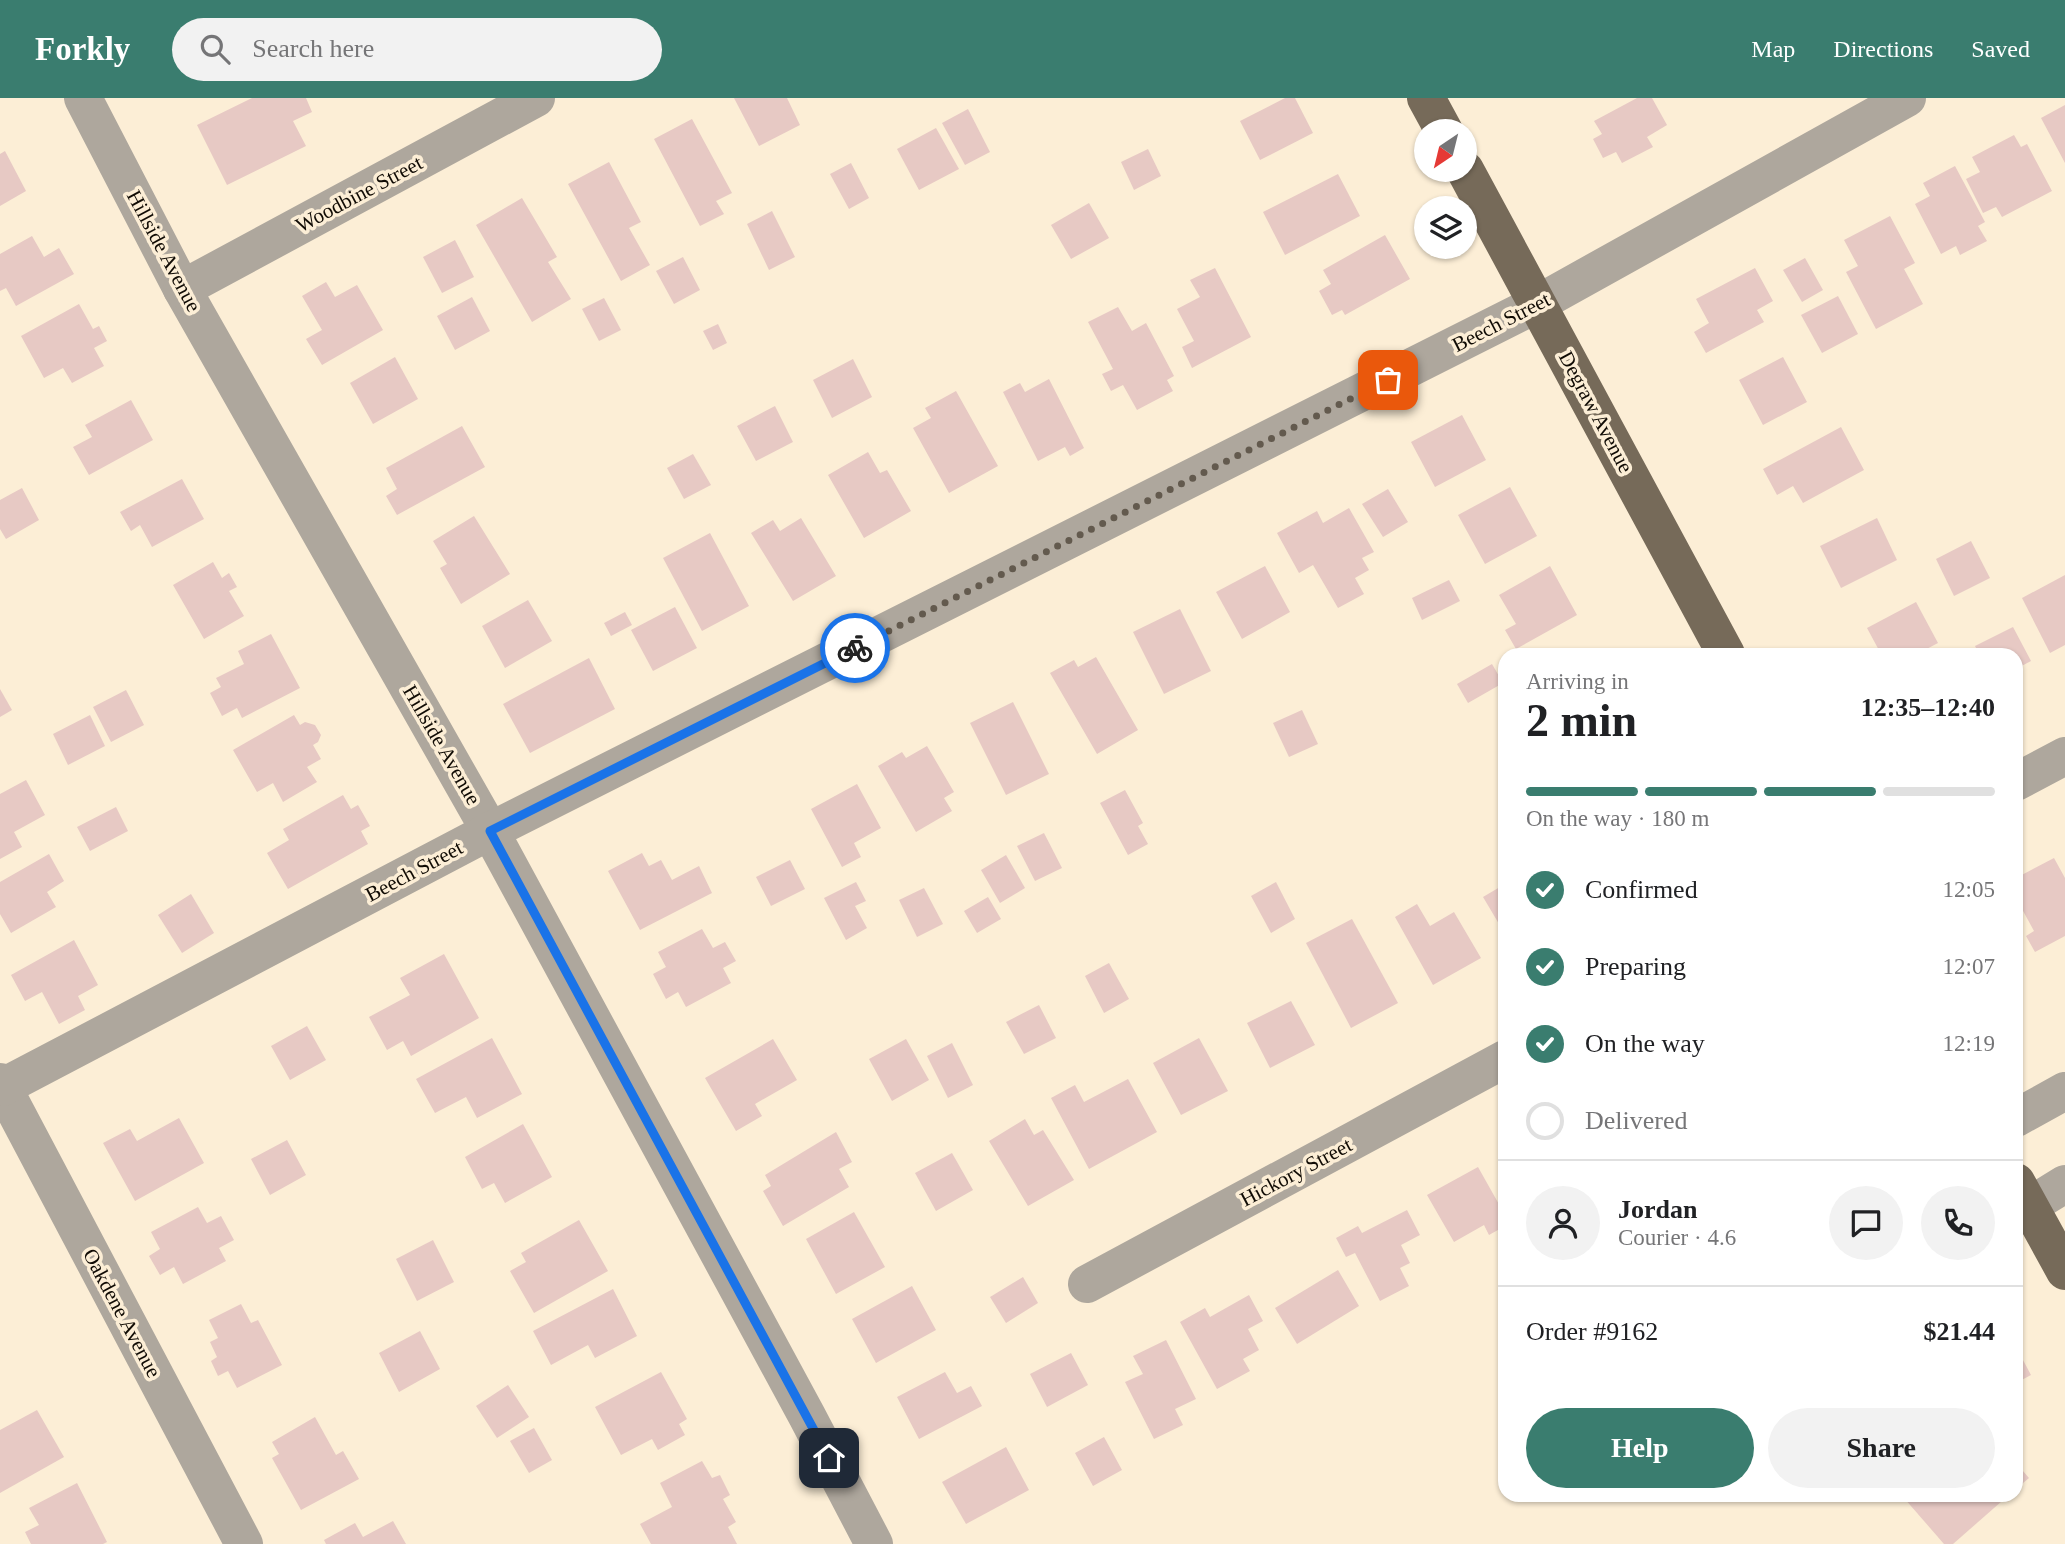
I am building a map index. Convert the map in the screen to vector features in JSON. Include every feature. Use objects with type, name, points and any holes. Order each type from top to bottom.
[{"type":"main road","points":[[1426,98],[1437,119]]},
{"type":"main road","name":"Degraw Avenue","points":[[1471,182],[1724,648]]},
{"type":"main road","points":[[2023,1196],[2065,1271]]},
{"type":"street","name":"Hillside Avenue","points":[[83,98],[183,289],[490,831],[874,1544]]},
{"type":"street","name":"Woodbine Street","points":[[183,289],[536,98]]},
{"type":"street","name":"Beech Street","points":[[1,1084],[490,831],[1537,304],[1907,98]]},
{"type":"street","points":[[2023,778],[2065,756]]},
{"type":"street","name":"Hickory Street","points":[[1087,1284],[1498,1063]]},
{"type":"street","name":"Oakdene Avenue","points":[[1,1084],[244,1544]]},
{"type":"street","points":[[2023,1114],[2065,1091]]},
{"type":"street","points":[[2023,1194],[2065,1184]]},
{"type":"building","points":[[252,98],[306,98],[312,112],[293,121],[306,146],[227,185],[197,125]]},
{"type":"building","points":[[734,98],[787,98],[800,125],[759,146]]},
{"type":"building","points":[[1285,98],[1295,98],[1313,133],[1260,160],[1240,121]]},
{"type":"building","points":[[1637,98],[1652,98],[1667,125],[1647,137],[1653,147],[1622,163],[1616,152],[1603,158],[1593,139],[1602,134],[1594,121]]},
{"type":"building","points":[[2065,105],[2065,163],[2041,118]]},
{"type":"building","points":[[968,109],[990,152],[965,165],[942,123]]},
{"type":"building","points":[[692,119],[732,193],[716,201],[724,214],[700,226],[654,139]]},
{"type":"building","points":[[936,128],[959,169],[919,190],[897,149]]},
{"type":"building","points":[[2014,135],[2021,147],[2027,144],[2052,191],[2002,217],[1996,207],[1983,213],[1966,179],[1980,172],[1972,157]]},
{"type":"building","points":[[1148,149],[1161,176],[1134,190],[1121,162]]},
{"type":"building","points":[[5,151],[26,191],[0,206],[0,154]]},
{"type":"building","points":[[609,162],[641,222],[629,228],[650,265],[621,281],[568,184]]},
{"type":"building","points":[[851,163],[869,198],[849,209],[830,174]]},
{"type":"building","points":[[1955,166],[1985,222],[1978,226],[1987,241],[1960,255],[1956,246],[1941,254],[1915,204],[1930,196],[1923,183]]},
{"type":"building","points":[[1338,174],[1360,216],[1285,255],[1263,212]]},
{"type":"building","points":[[522,198],[557,257],[548,262],[571,299],[532,322],[476,225]]},
{"type":"building","points":[[1089,203],[1109,238],[1071,259],[1051,225]]},
{"type":"building","points":[[772,211],[795,257],[769,270],[747,224]]},
{"type":"building","points":[[1890,216],[1915,263],[1904,269],[1923,304],[1876,329],[1846,272],[1858,266],[1844,240]]},
{"type":"building","points":[[1385,235],[1410,279],[1345,315],[1342,310],[1332,315],[1319,291],[1331,284],[1323,270]]},
{"type":"building","points":[[32,236],[44,257],[59,248],[74,274],[16,306],[6,288],[0,291],[0,254]]},
{"type":"building","points":[[455,240],[474,277],[442,293],[423,257]]},
{"type":"building","points":[[683,257],[700,290],[674,304],[656,271]]},
{"type":"building","points":[[1805,258],[1823,290],[1802,302],[1783,270]]},
{"type":"building","points":[[1215,268],[1251,337],[1192,368],[1182,347],[1194,341],[1177,309],[1200,297],[1190,280]]},
{"type":"building","points":[[1755,268],[1773,301],[1757,310],[1764,322],[1706,353],[1694,332],[1709,323],[1696,299]]},
{"type":"building","points":[[326,282],[335,297],[357,285],[383,330],[322,365],[306,339],[322,330],[302,296]]},
{"type":"building","points":[[1838,296],[1858,334],[1822,353],[1801,315]]},
{"type":"building","points":[[472,297],[490,331],[455,350],[437,316]]},
{"type":"building","points":[[604,298],[621,330],[599,341],[582,309]]},
{"type":"building","points":[[79,304],[93,329],[99,326],[107,341],[94,348],[104,366],[72,383],[63,368],[44,378],[21,336]]},
{"type":"building","points":[[1118,307],[1132,331],[1146,323],[1174,376],[1167,380],[1173,391],[1137,410],[1123,385],[1111,391],[1102,374],[1113,369],[1088,322]]},
{"type":"building","points":[[718,324],[727,343],[713,350],[703,331]]},
{"type":"building","points":[[395,357],[418,399],[373,424],[350,383]]},
{"type":"building","points":[[1783,357],[1807,402],[1763,425],[1739,380]]},
{"type":"building","points":[[853,359],[872,397],[832,418],[813,380]]},
{"type":"building","points":[[1049,379],[1084,448],[1070,456],[1065,447],[1038,461],[1003,392],[1020,383],[1025,392]]},
{"type":"building","points":[[956,391],[998,466],[949,493],[913,428],[931,418],[925,408]]},
{"type":"building","points":[[131,400],[153,440],[89,475],[73,447],[92,437],[85,425]]},
{"type":"building","points":[[775,406],[793,442],[756,461],[737,426]]},
{"type":"building","points":[[1462,415],[1486,460],[1435,487],[1411,442]]},
{"type":"building","points":[[462,426],[485,467],[397,515],[386,496],[397,489],[386,468]]},
{"type":"building","points":[[1841,427],[1864,470],[1803,503],[1793,486],[1777,495],[1763,469]]},
{"type":"building","points":[[868,452],[880,473],[887,470],[911,511],[864,538],[828,475]]},
{"type":"building","points":[[693,454],[711,485],[684,499],[667,468]]},
{"type":"building","points":[[182,479],[204,519],[152,547],[140,525],[131,531],[120,512]]},
{"type":"building","points":[[1510,487],[1537,536],[1485,564],[1458,515]]},
{"type":"building","points":[[22,488],[39,520],[6,539],[0,529],[0,500]]},
{"type":"building","points":[[1388,489],[1408,522],[1383,537],[1362,504]]},
{"type":"building","points":[[1349,508],[1374,552],[1362,558],[1369,570],[1355,578],[1364,594],[1338,608],[1313,565],[1299,573],[1277,533],[1317,511],[1323,523]]},
{"type":"building","points":[[474,516],[510,574],[461,604],[440,568],[447,564],[433,541]]},
{"type":"building","points":[[801,518],[836,576],[793,601],[751,533],[773,520],[780,531]]},
{"type":"building","points":[[1877,518],[1897,560],[1841,588],[1820,546]]},
{"type":"building","points":[[710,533],[749,606],[702,631],[663,558]]},
{"type":"building","points":[[1971,541],[1990,578],[1954,596],[1936,559]]},
{"type":"building","points":[[213,562],[222,578],[229,573],[237,587],[229,591],[244,616],[204,639],[173,585]]},
{"type":"building","points":[[1265,566],[1290,612],[1242,639],[1216,592]]},
{"type":"building","points":[[1550,566],[1577,615],[1515,648],[1505,630],[1516,624],[1499,595]]},
{"type":"building","points":[[2065,575],[2065,645],[2050,653],[2022,598]]},
{"type":"building","points":[[1449,580],[1460,601],[1422,620],[1412,598]]},
{"type":"building","points":[[528,600],[552,641],[505,668],[482,626]]},
{"type":"building","points":[[1916,602],[1938,643],[1928,648],[1878,648],[1867,628]]},
{"type":"building","points":[[675,607],[697,648],[653,671],[631,630]]},
{"type":"building","points":[[1180,609],[1211,671],[1164,694],[1133,632]]},
{"type":"building","points":[[625,612],[632,625],[611,636],[604,623]]},
{"type":"building","points":[[2013,627],[2031,661],[2023,665],[2023,648],[1975,646]]},
{"type":"building","points":[[271,634],[300,688],[242,718],[237,708],[222,716],[210,693],[221,687],[216,678],[244,664],[238,651]]},
{"type":"building","points":[[1096,657],[1138,730],[1097,754],[1050,673],[1074,660],[1078,667]]},
{"type":"building","points":[[589,658],[615,709],[530,753],[503,704]]},
{"type":"building","points":[[1492,664],[1498,674],[1498,686],[1468,703],[1457,684]]},
{"type":"building","points":[[0,689],[12,710],[0,717]]},
{"type":"building","points":[[126,690],[144,725],[111,742],[93,707]]},
{"type":"building","points":[[1013,702],[1049,774],[1006,795],[970,723]]},
{"type":"building","points":[[1302,710],[1318,744],[1289,757],[1273,723]]},
{"type":"building","points":[[90,715],[105,746],[68,765],[53,734]]},
{"type":"building","points":[[294,715],[300,725],[305,722],[315,725],[321,735],[313,745],[321,759],[307,767],[317,782],[283,802],[273,783],[257,792],[233,750]]},
{"type":"building","points":[[927,746],[954,792],[944,798],[952,811],[916,832],[878,766],[902,752],[906,758]]},
{"type":"building","points":[[26,780],[45,815],[14,832],[22,847],[0,859],[0,794]]},
{"type":"building","points":[[857,784],[881,828],[854,843],[861,857],[842,867],[811,809]]},
{"type":"building","points":[[1125,790],[1143,823],[1138,826],[1148,844],[1128,855],[1100,803]]},
{"type":"building","points":[[343,795],[351,809],[358,805],[370,826],[361,831],[368,844],[288,889],[267,853],[289,840],[283,829]]},
{"type":"building","points":[[116,807],[128,831],[90,851],[77,827]]},
{"type":"building","points":[[1044,833],[1062,868],[1035,881],[1017,846]]},
{"type":"building","points":[[642,853],[649,866],[661,860],[672,880],[699,866],[712,893],[640,930],[608,871]]},
{"type":"building","points":[[49,854],[64,881],[47,892],[56,907],[11,933],[0,914],[0,882]]},
{"type":"building","points":[[1006,855],[1025,888],[1000,903],[981,870]]},
{"type":"building","points":[[2054,858],[2065,878],[2065,936],[2035,952],[2026,936],[2034,931],[2023,911],[2023,874]]},
{"type":"building","points":[[790,860],[805,889],[771,906],[756,877]]},
{"type":"building","points":[[856,882],[866,901],[855,906],[867,928],[846,940],[824,898]]},
{"type":"building","points":[[1276,882],[1295,919],[1271,933],[1251,896]]},
{"type":"building","points":[[924,888],[943,924],[917,937],[899,900]]},
{"type":"building","points":[[1498,888],[1498,922],[1483,897]]},
{"type":"building","points":[[191,894],[214,933],[182,953],[158,915]]},
{"type":"building","points":[[988,897],[1001,919],[977,933],[964,911]]},
{"type":"building","points":[[1417,904],[1430,926],[1454,912],[1481,958],[1433,985],[1395,917]]},
{"type":"building","points":[[1352,919],[1398,1003],[1351,1028],[1306,943]]},
{"type":"building","points":[[702,929],[713,948],[725,942],[736,961],[723,968],[731,983],[686,1007],[678,992],[666,999],[653,974],[666,967],[658,952]]},
{"type":"building","points":[[74,940],[98,985],[78,996],[85,1010],[59,1024],[42,992],[25,1001],[11,975]]},
{"type":"building","points":[[444,954],[479,1018],[411,1056],[403,1041],[387,1050],[369,1017],[410,995],[400,978]]},
{"type":"building","points":[[1109,963],[1129,999],[1104,1013],[1085,976]]},
{"type":"building","points":[[1291,1001],[1315,1045],[1270,1068],[1247,1023]]},
{"type":"building","points":[[1039,1005],[1056,1038],[1024,1054],[1006,1022]]},
{"type":"building","points":[[307,1026],[326,1060],[290,1080],[271,1046]]},
{"type":"building","points":[[492,1038],[522,1094],[477,1118],[466,1097],[435,1113],[416,1079]]},
{"type":"building","points":[[1199,1038],[1228,1091],[1181,1115],[1153,1063]]},
{"type":"building","points":[[773,1039],[797,1080],[755,1104],[762,1116],[736,1131],[705,1078]]},
{"type":"building","points":[[906,1039],[929,1080],[892,1101],[869,1059]]},
{"type":"building","points":[[952,1043],[973,1085],[948,1098],[927,1056]]},
{"type":"building","points":[[1128,1079],[1157,1132],[1089,1169],[1051,1098],[1075,1085],[1084,1102]]},
{"type":"building","points":[[179,1118],[204,1163],[135,1201],[103,1143],[130,1129],[137,1141]]},
{"type":"building","points":[[1025,1119],[1034,1135],[1043,1130],[1074,1180],[1028,1206],[989,1141]]},
{"type":"building","points":[[523,1124],[552,1177],[505,1203],[494,1183],[482,1189],[465,1157]]},
{"type":"building","points":[[836,1132],[852,1162],[839,1169],[849,1187],[783,1226],[763,1191],[771,1186],[765,1175]]},
{"type":"building","points":[[287,1140],[306,1175],[270,1195],[251,1159]]},
{"type":"building","points":[[952,1153],[973,1190],[936,1211],[915,1173]]},
{"type":"building","points":[[1478,1167],[1498,1203],[1498,1230],[1489,1235],[1484,1225],[1454,1242],[1427,1195]]},
{"type":"building","points":[[198,1207],[207,1223],[221,1216],[234,1240],[219,1248],[226,1261],[183,1284],[174,1267],[160,1275],[149,1256],[160,1249],[151,1232]]},
{"type":"building","points":[[1407,1210],[1420,1235],[1401,1245],[1410,1263],[1400,1268],[1409,1286],[1380,1301],[1355,1253],[1346,1257],[1336,1238],[1358,1226],[1362,1233]]},
{"type":"building","points":[[854,1212],[885,1267],[836,1294],[806,1239]]},
{"type":"building","points":[[579,1220],[608,1271],[534,1313],[510,1271],[526,1262],[521,1253]]},
{"type":"building","points":[[433,1240],[454,1282],[417,1301],[396,1259]]},
{"type":"building","points":[[1338,1270],[1359,1306],[1297,1344],[1275,1308]]},
{"type":"building","points":[[1023,1277],[1038,1303],[1006,1323],[990,1297]]},
{"type":"building","points":[[912,1286],[936,1330],[876,1363],[852,1319]]},
{"type":"building","points":[[613,1289],[637,1336],[595,1358],[588,1345],[551,1365],[533,1331]]},
{"type":"building","points":[[1249,1295],[1263,1321],[1248,1329],[1259,1350],[1243,1359],[1250,1371],[1217,1389],[1180,1322],[1205,1308],[1210,1317]]},
{"type":"building","points":[[241,1304],[251,1323],[258,1320],[282,1365],[237,1388],[228,1371],[218,1376],[211,1361],[217,1357],[210,1342],[218,1338],[209,1320]]},
{"type":"building","points":[[420,1331],[440,1369],[399,1392],[379,1353]]},
{"type":"building","points":[[1166,1340],[1196,1399],[1175,1409],[1183,1425],[1154,1439],[1125,1382],[1143,1374],[1133,1356]]},
{"type":"building","points":[[1071,1353],[1088,1385],[1047,1407],[1030,1374]]},
{"type":"building","points":[[2023,1360],[2031,1375],[2023,1379]]},
{"type":"building","points":[[661,1372],[687,1419],[679,1424],[685,1435],[658,1450],[652,1439],[621,1455],[595,1407]]},
{"type":"building","points":[[945,1372],[957,1393],[971,1386],[982,1406],[919,1439],[897,1397]]},
{"type":"building","points":[[508,1385],[529,1417],[497,1438],[476,1406]]},
{"type":"building","points":[[37,1410],[64,1457],[0,1493],[0,1430]]},
{"type":"building","points":[[315,1417],[336,1455],[343,1451],[359,1479],[301,1510],[272,1458],[279,1454],[272,1442]]},
{"type":"building","points":[[534,1428],[552,1460],[529,1473],[510,1441]]},
{"type":"building","points":[[1104,1437],[1122,1470],[1093,1486],[1075,1453]]},
{"type":"building","points":[[1006,1447],[1029,1490],[966,1524],[942,1482]]},
{"type":"building","points":[[702,1461],[712,1478],[720,1475],[730,1495],[723,1499],[736,1522],[728,1527],[737,1544],[651,1544],[640,1524],[672,1507],[660,1483]]},
{"type":"building","points":[[2023,1471],[2029,1478],[2023,1483]]},
{"type":"building","points":[[77,1483],[107,1542],[31,1544],[25,1532],[39,1525],[29,1508]]},
{"type":"building","points":[[1907,1502],[2001,1502],[1953,1544],[1944,1544]]},
{"type":"building","points":[[393,1521],[406,1544],[326,1544],[324,1540],[355,1523],[363,1537]]},
{"type":"way so far","points":[[855,648],[1388,380]]},
{"type":"route","points":[[829,1458],[490,831],[855,648]]}]
